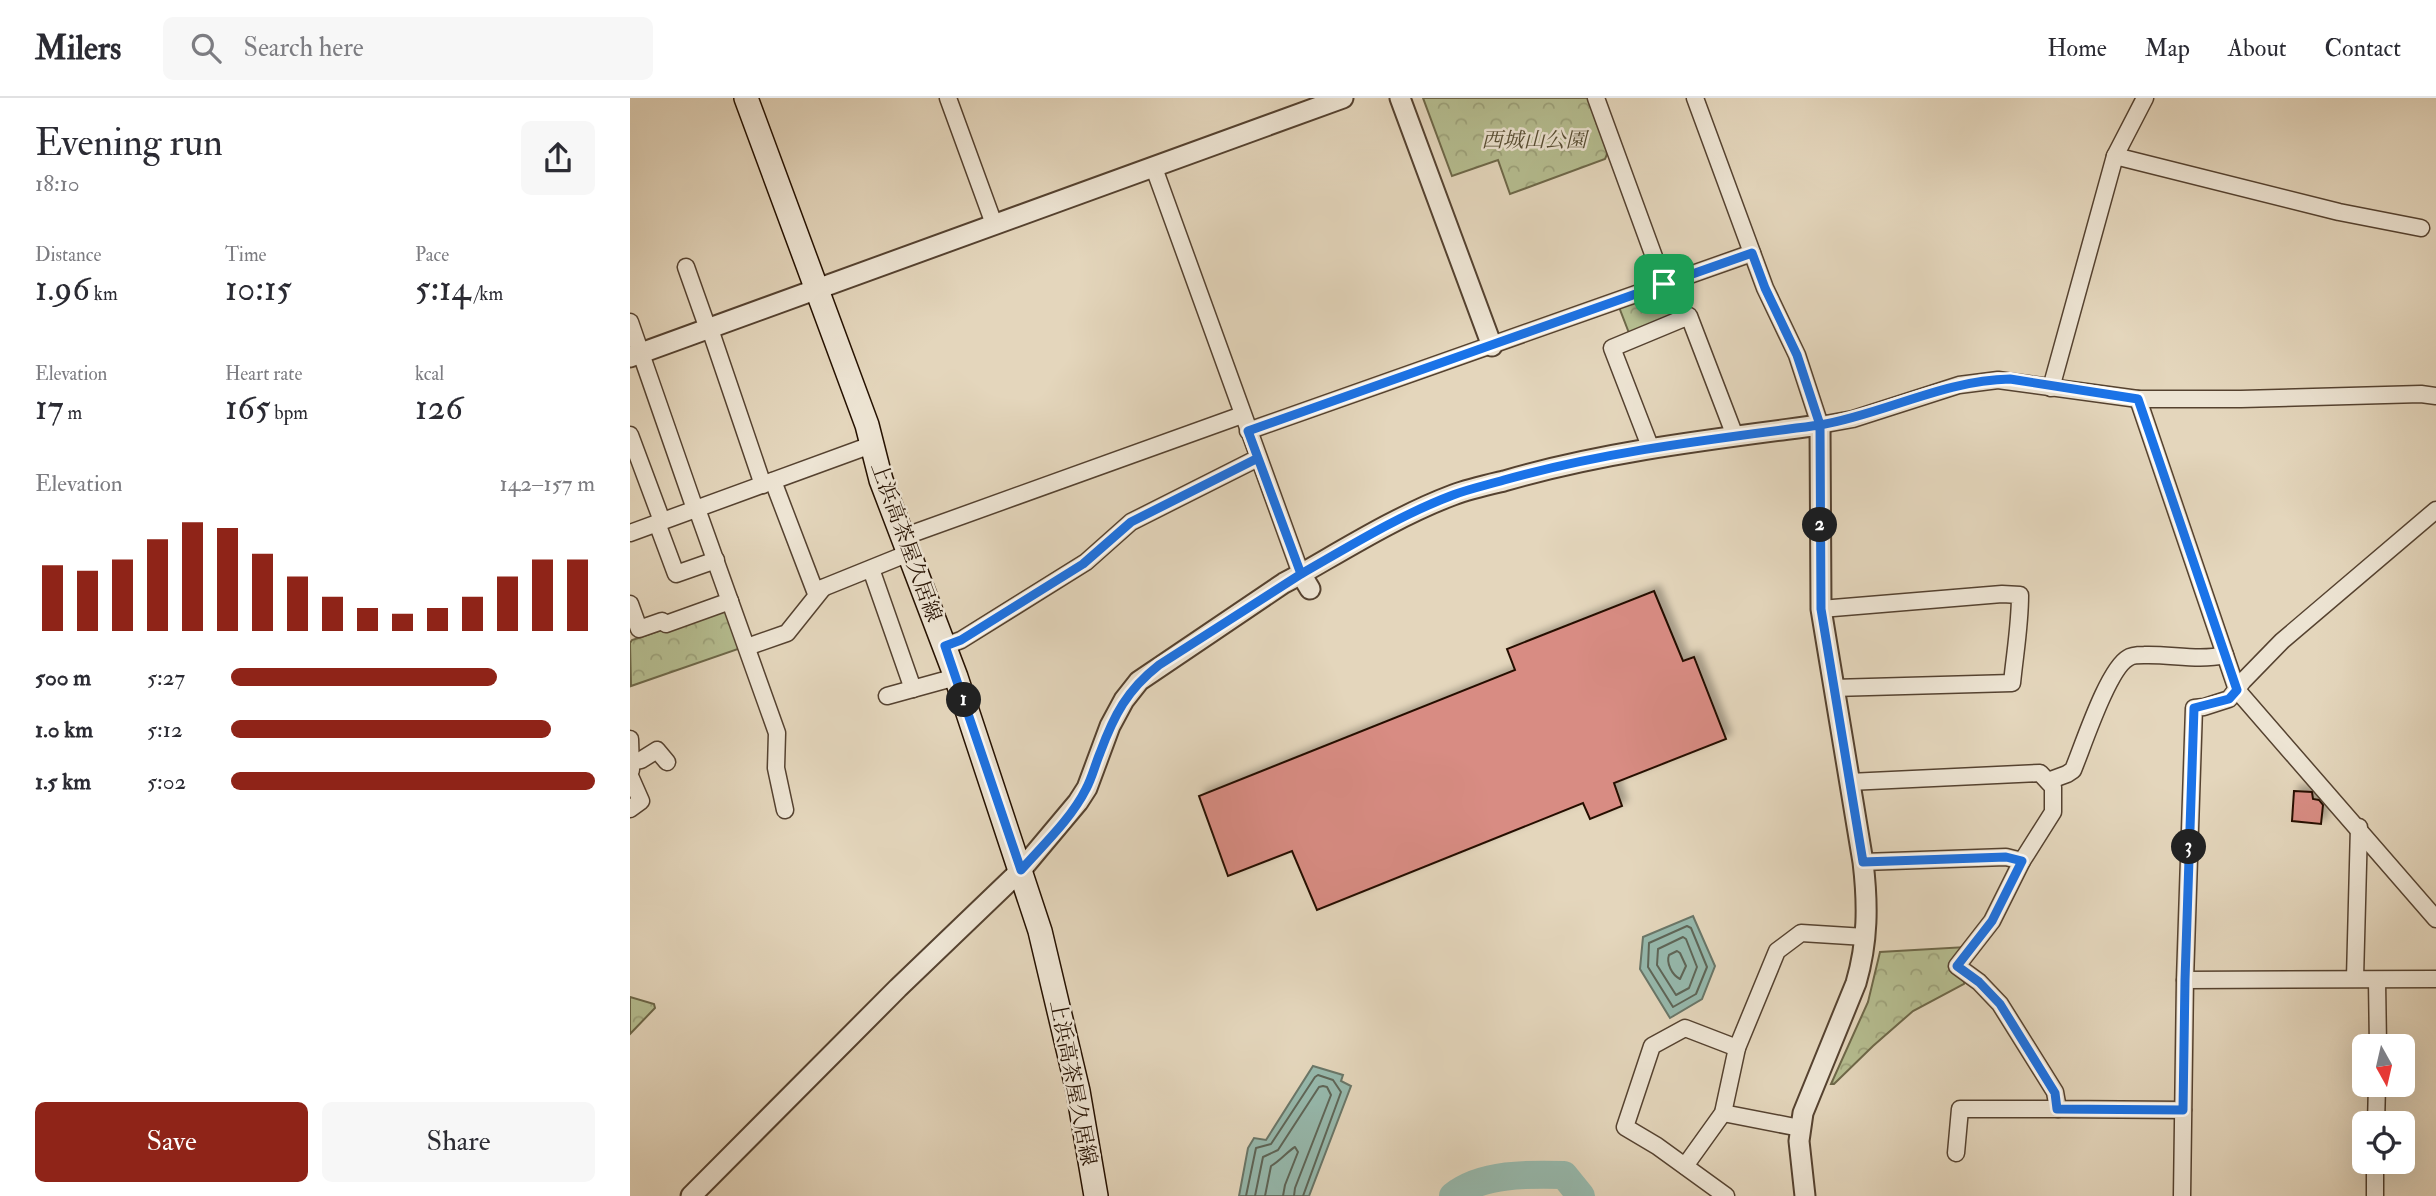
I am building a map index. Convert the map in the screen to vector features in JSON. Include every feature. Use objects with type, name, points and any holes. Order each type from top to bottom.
[{"type":"main road","name":"上浜高茶屋久居線","points":[[746,98],[867,425],[881,480],[945,646],[1021,870],[1064,1027],[1096,1196]]},
{"type":"street","points":[[948,98],[994,224]]},
{"type":"street","points":[[636,355],[994,224],[1154,169],[1343,98]]},
{"type":"street","points":[[1400,98],[1492,345]]},
{"type":"street","points":[[1596,98],[1664,284]]},
{"type":"street","points":[[1695,98],[1765,288],[1797,355],[1820,425],[1821,609],[1867,900],[1865,937],[1856,983],[1812,1089],[1800,1128],[1800,1159],[1805,1196]]},
{"type":"street","points":[[2051,387],[2115,156],[2145,98]]},
{"type":"street","points":[[2115,156],[2339,212],[2421,228]]},
{"type":"street","points":[[1154,169],[1305,582]]},
{"type":"street","points":[[686,267],[768,483],[815,591],[871,569],[906,545],[1245,423],[1492,345],[1752,253]]},
{"type":"street","points":[[1651,449],[1612,348],[1689,316],[1735,436]]},
{"type":"street","points":[[630,322],[636,355],[716,561],[777,733],[776,768],[785,810]]},
{"type":"street","points":[[691,1196],[898,988],[1021,870],[1087,788],[1110,726],[1124,700],[1139,681],[1159,665],[1305,582],[1409,515],[1454,495],[1585,460],[1853,419],[1959,385],[2010,379],[2138,399],[2421,394],[2436,396]]},
{"type":"street","points":[[2138,399],[2237,690],[2359,827],[2436,919]]},
{"type":"street","points":[[630,435],[676,574],[716,561]]},
{"type":"street","points":[[630,533],[871,445]]},
{"type":"street","points":[[945,646],[961,640],[1083,564],[1131,522],[1258,458]]},
{"type":"street","points":[[2182,1196],[2185,980],[2194,708],[2229,699],[2282,641],[2436,510]]},
{"type":"street","points":[[871,569],[913,689]]},
{"type":"street","points":[[747,647],[787,632],[822,589]]},
{"type":"street","points":[[1821,609],[2002,594],[2020,595],[2020,629],[2016,639],[2012,683],[1833,688]]},
{"type":"street","points":[[630,604],[635,631],[662,621],[666,624],[730,601]]},
{"type":"street","points":[[2048,781],[2073,770],[2106,690],[2129,656],[2142,654],[2212,658],[2225,655]]},
{"type":"street","points":[[887,696],[956,677]]},
{"type":"street","points":[[630,739],[631,770],[640,802],[630,809]]},
{"type":"street","points":[[631,770],[657,750],[667,762]]},
{"type":"street","points":[[1849,782],[2040,773],[2053,787],[2053,812],[2022,861],[1992,921],[1957,966],[1979,982],[2000,1004],[2055,1093],[2057,1109]]},
{"type":"street","points":[[2355,978],[2359,827]]},
{"type":"street","points":[[1863,862],[2006,857],[2022,861]]},
{"type":"street","points":[[1685,1166],[1723,1113],[1737,1048],[1777,951],[1801,933],[1865,937]]},
{"type":"street","points":[[2185,980],[2436,979]]},
{"type":"street","points":[[2377,981],[2378,1034]]},
{"type":"street","points":[[1726,1196],[1625,1127],[1652,1046],[1685,1028],[1737,1048]]},
{"type":"street","points":[[1956,1153],[1960,1109],[2183,1110]]},
{"type":"street","points":[[1723,1113],[1800,1128]]},
{"type":"street","points":[[2375,1174],[2375,1196]]},
{"type":"green space","name":"西城山公園","points":[[1423,98],[1590,98],[1609,150],[1605,159],[1510,194],[1498,160],[1452,176]]},
{"type":"green space","points":[[1666,289],[1676,314],[1629,333],[1619,307]]},
{"type":"green space","points":[[721,610],[727,612],[741,648],[631,686],[632,640]]},
{"type":"green space","points":[[1966,947],[1964,984],[1913,1011],[1831,1084],[1868,1002],[1880,952]]},
{"type":"green space","points":[[630,997],[654,1004],[655,1008],[630,1034]]},
{"type":"water","points":[[1693,916],[1715,966],[1702,999],[1670,1018],[1640,969],[1643,937]]},
{"type":"water","points":[[1313,1066],[1343,1075],[1341,1081],[1351,1086],[1309,1196],[1239,1196],[1248,1148],[1254,1138],[1266,1140]]},
{"type":"building","points":[[1654,591],[1683,661],[1694,657],[1726,739],[1614,783],[1622,806],[1590,819],[1583,803],[1317,910],[1292,851],[1228,876],[1199,796],[1515,670],[1507,649]]},
{"type":"building","points":[[2294,791],[2312,792],[2313,799],[2319,800],[2323,805],[2321,824],[2292,821]]},
{"type":"waterway","points":[[1453,1196],[1465,1188],[1492,1179],[1536,1175],[1564,1175],[1581,1196]]},
{"type":"route","points":[[1664,284],[1248,431],[1301,574],[1159,665],[1139,681],[1124,700],[1110,726],[1087,788],[1068,815],[1021,870],[945,646],[961,640],[1083,564],[1127,525],[1152,510],[1258,458],[1301,574],[1422,509],[1454,495],[1523,475],[1585,460],[1820,425],[1821,609],[1863,862],[2006,857],[2022,861],[1992,921],[1957,966],[1979,982],[2000,1004],[2055,1093],[2057,1109],[2183,1110],[2194,708],[2229,699],[2237,690],[2138,399],[2010,379],[1959,385],[1853,419],[1820,425],[1797,355],[1765,288],[1752,253],[1664,284]]}]
